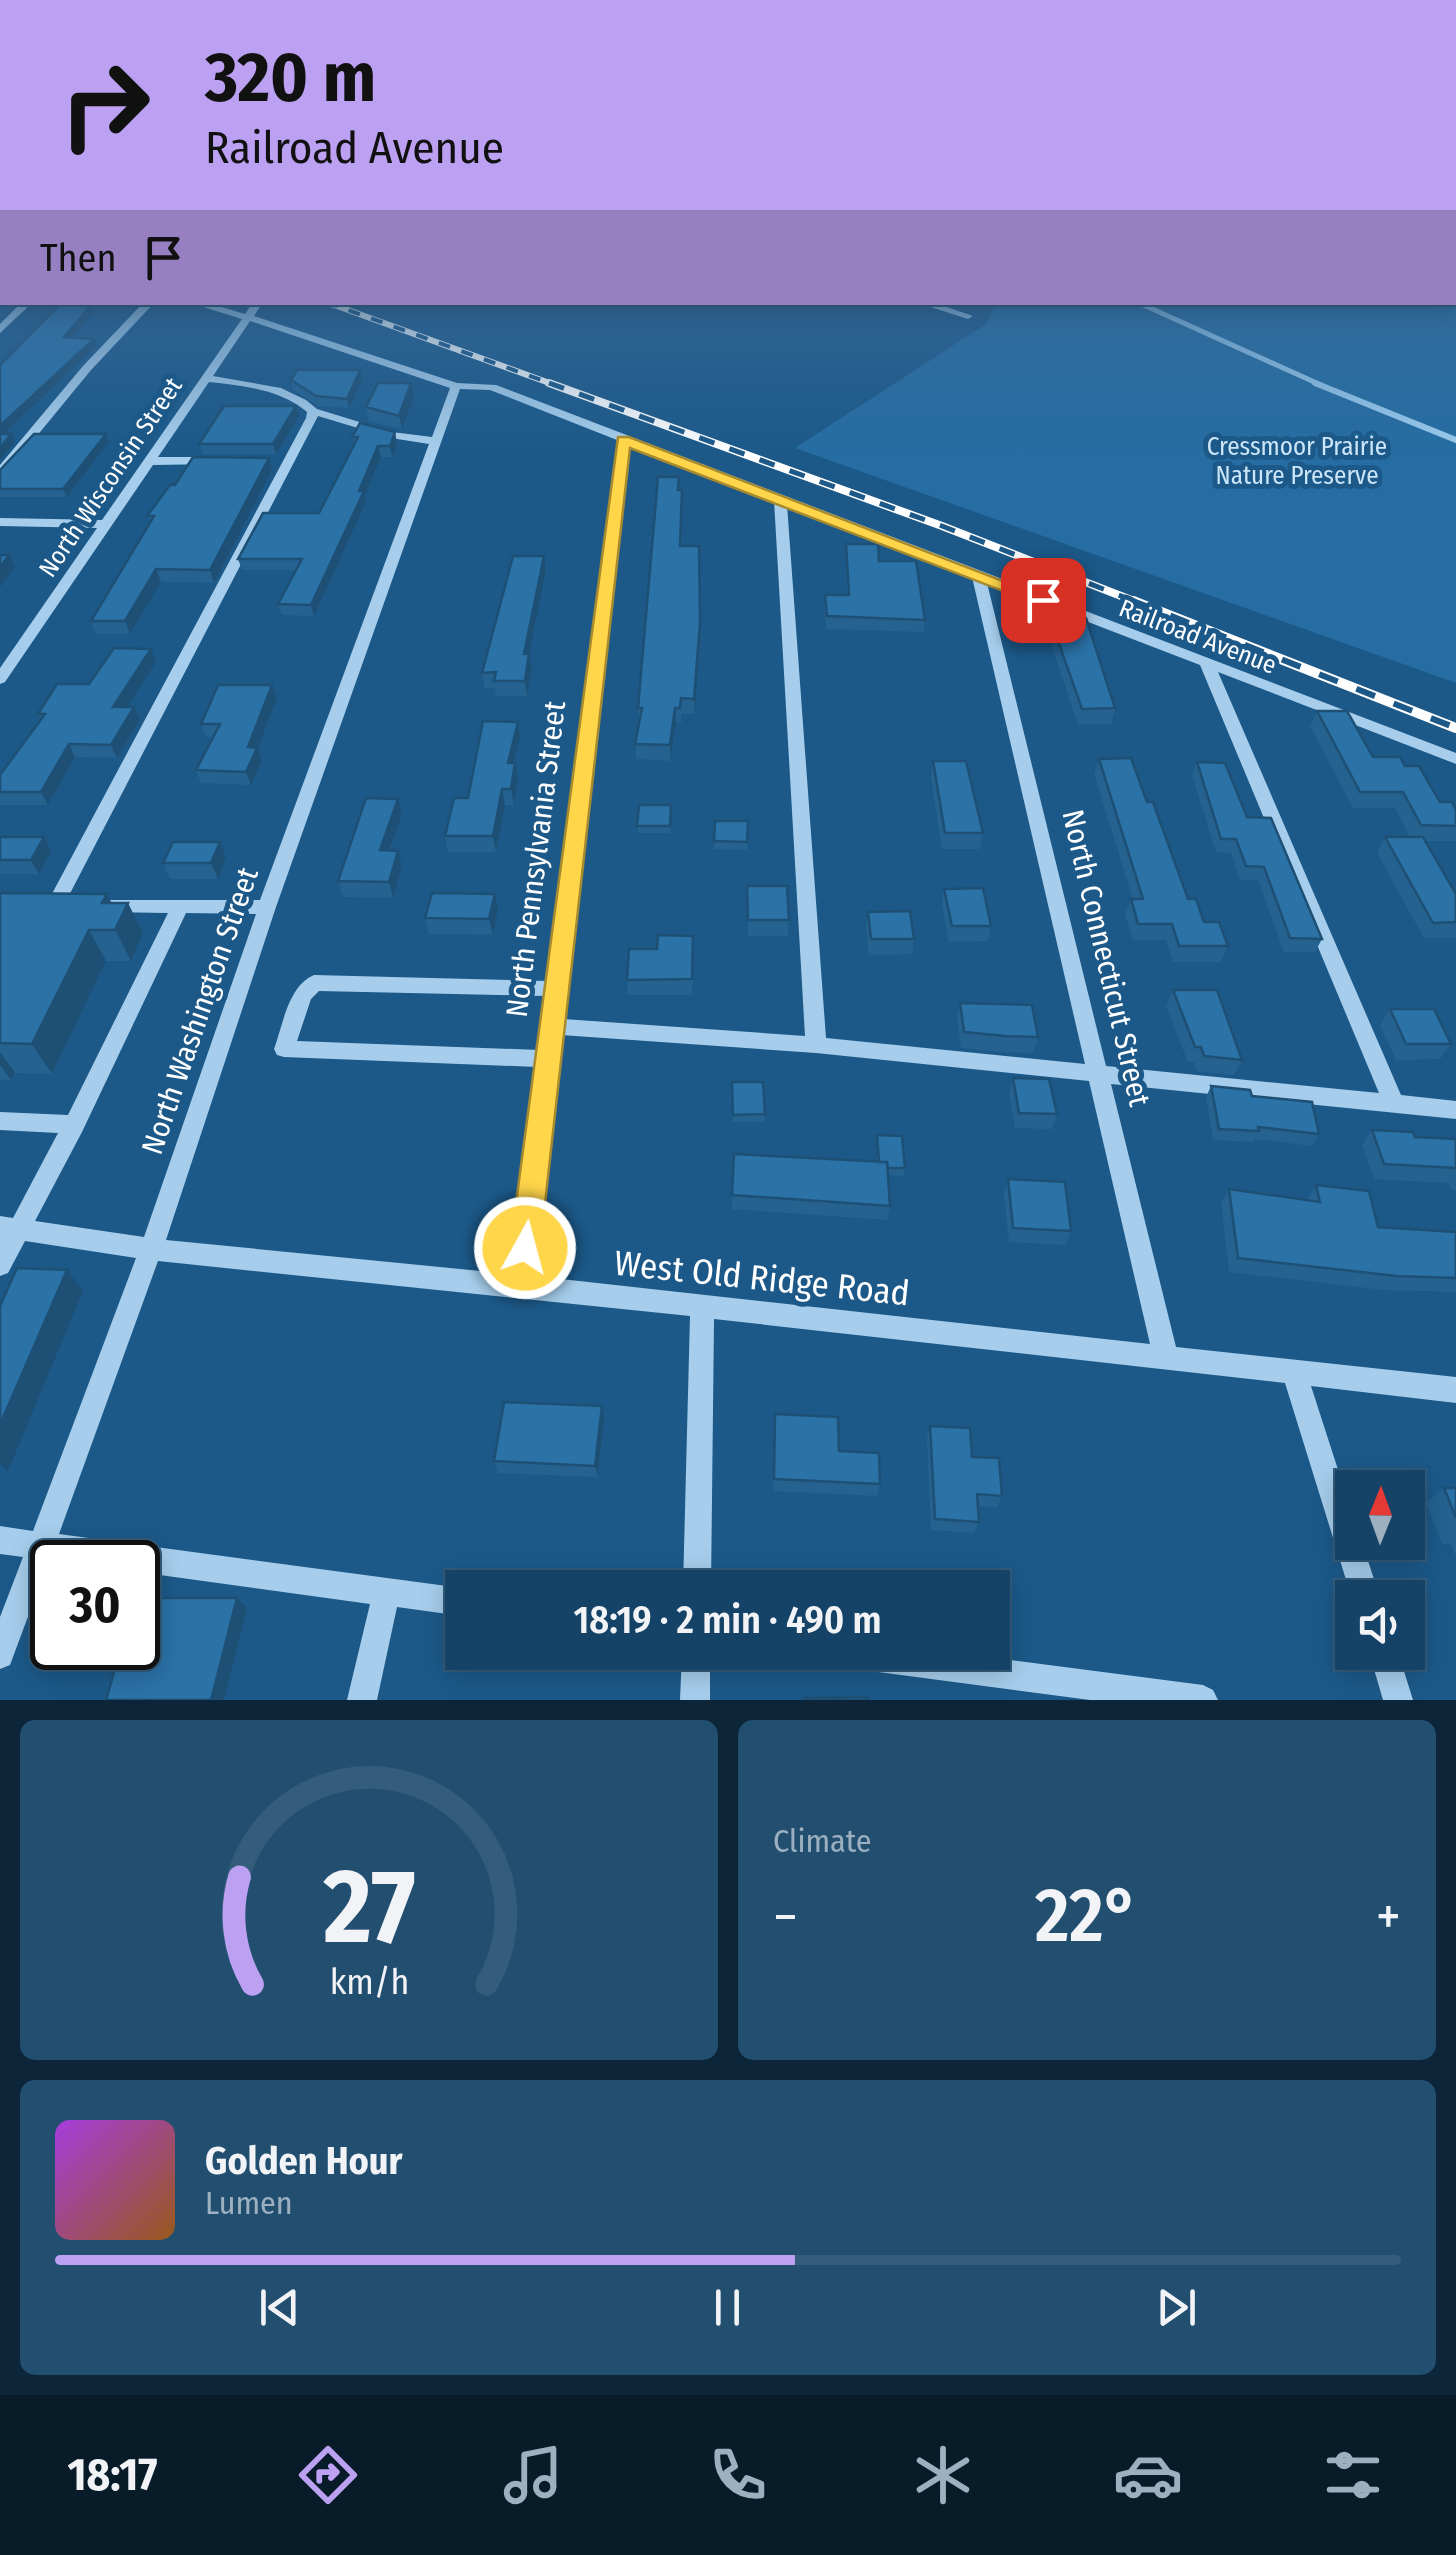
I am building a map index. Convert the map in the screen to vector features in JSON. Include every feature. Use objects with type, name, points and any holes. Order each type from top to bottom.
[{"type":"street","points":[[0,330],[25,305]]},
{"type":"street","points":[[0,472],[86,368],[147,305]]},
{"type":"street","name":"Railroad Avenue","points":[[202,305],[456,386],[492,387],[1456,759]]},
{"type":"street","name":"North Wisconsin Street","points":[[0,678],[256,305]]},
{"type":"street","points":[[930,305],[968,316]]},
{"type":"street","points":[[205,378],[281,392],[313,412],[391,435],[436,441]]},
{"type":"street","name":"North Washington Street","points":[[40,1540],[151,1249],[266,907],[456,386]]},
{"type":"street","points":[[266,907],[64,905],[313,412]]},
{"type":"street","name":"North Pennsylvania Street","points":[[521,1286],[623,440]]},
{"type":"street","points":[[148,461],[227,462]]},
{"type":"street","points":[[267,462],[287,462]]},
{"type":"street","points":[[780,500],[816,1045]]},
{"type":"street","points":[[0,522],[104,524]]},
{"type":"street","name":"North Connecticut Street","points":[[978,575],[1166,1358]]},
{"type":"street","points":[[1206,663],[1394,1104]]},
{"type":"street","points":[[0,1265],[10,1228],[74,1125],[180,906]]},
{"type":"street","points":[[547,1059],[284,1049],[303,995],[314,983],[556,989]]},
{"type":"street","points":[[551,1026],[816,1045],[1456,1110]]},
{"type":"street","points":[[0,1120],[74,1125]]},
{"type":"street","name":"West Old Ridge Road","points":[[10,1228],[151,1249],[1456,1390]]},
{"type":"street","points":[[697,1570],[702,1308]]},
{"type":"street","points":[[1294,1372],[1360,1580]]},
{"type":"street","points":[[0,1540],[30,1542]]},
{"type":"street","points":[[160,1562],[445,1600]]},
{"type":"street","name":"North Washington Street","points":[[0,1655],[30,1569]]},
{"type":"street","points":[[362,1700],[386,1593]]},
{"type":"street","points":[[695,1700],[696,1670]]},
{"type":"street","points":[[932,1670],[1042,1690],[1203,1700]]},
{"type":"street","points":[[1389,1670],[1398,1700]]},
{"type":"green space","name":"Cressmoor Prairie Nature Preserve","points":[[995,305],[1456,305],[1456,683],[795,448],[986,324]]},
{"type":"building","points":[[59,305],[91,305],[64,337],[94,339],[0,426],[0,365]]},
{"type":"building","points":[[297,370],[360,370],[347,399],[316,396],[291,380]]},
{"type":"building","points":[[378,383],[411,383],[399,416],[366,407]]},
{"type":"building","points":[[224,406],[296,406],[273,444],[199,444]]},
{"type":"building","points":[[360,423],[395,432],[390,446],[378,446],[359,491],[364,491],[311,605],[278,604],[302,559],[238,559],[263,513],[319,513],[358,437],[352,437]]},
{"type":"building","points":[[0,434],[11,434],[0,448]]},
{"type":"building","points":[[34,434],[106,434],[63,489],[0,489],[0,470]]},
{"type":"building","points":[[193,457],[269,458],[210,570],[156,569],[125,621],[91,621],[154,516],[147,516],[170,485],[175,485]]},
{"type":"building","points":[[658,477],[679,477],[680,546],[699,546],[700,622],[694,699],[681,698],[680,708],[675,708],[670,745],[635,744],[642,708],[638,708]]},
{"type":"building","points":[[846,544],[878,544],[879,561],[916,561],[925,620],[827,616],[825,595],[849,595]]},
{"type":"building","points":[[513,556],[544,556],[524,654],[529,653],[525,681],[494,681],[496,672],[482,673]]},
{"type":"building","points":[[1050,618],[1086,618],[1115,708],[1082,709]]},
{"type":"building","points":[[114,648],[151,649],[113,707],[134,707],[111,745],[69,744],[41,792],[0,792],[0,775],[45,714],[38,714],[57,684],[89,684]]},
{"type":"building","points":[[218,685],[272,685],[248,747],[257,748],[246,772],[196,770],[220,724],[201,724]]},
{"type":"building","points":[[1317,711],[1347,711],[1373,757],[1400,757],[1405,766],[1419,766],[1440,802],[1452,802],[1456,826],[1421,825],[1403,792],[1360,792]]},
{"type":"building","points":[[483,721],[518,722],[508,763],[515,763],[511,789],[502,789],[493,836],[445,836],[454,798],[468,798]]},
{"type":"building","points":[[1131,758],[1147,802],[1153,802],[1188,899],[1196,899],[1204,922],[1219,922],[1228,946],[1179,946],[1172,924],[1138,924],[1131,899],[1143,899],[1099,759]]},
{"type":"building","points":[[933,761],[966,761],[983,833],[945,833]]},
{"type":"building","points":[[1197,762],[1225,763],[1247,817],[1271,818],[1322,939],[1290,938],[1264,867],[1246,866],[1236,839],[1221,839]]},
{"type":"building","points":[[366,798],[398,799],[380,850],[398,851],[389,882],[338,881]]},
{"type":"building","points":[[639,805],[671,805],[670,826],[637,826]]},
{"type":"building","points":[[715,821],[748,821],[747,842],[714,841]]},
{"type":"building","points":[[0,837],[44,837],[31,860],[0,860]]},
{"type":"building","points":[[1385,837],[1423,837],[1456,894],[1456,922],[1433,923]]},
{"type":"building","points":[[173,842],[220,842],[211,863],[163,863]]},
{"type":"building","points":[[747,886],[787,886],[789,920],[748,920]]},
{"type":"building","points":[[983,888],[991,926],[952,926],[944,889]]},
{"type":"building","points":[[0,893],[107,894],[102,903],[128,903],[115,930],[89,930],[32,1044],[0,1043]]},
{"type":"building","points":[[432,893],[495,894],[489,919],[425,918]]},
{"type":"building","points":[[910,911],[914,939],[871,939],[868,912]]},
{"type":"building","points":[[658,935],[693,936],[692,979],[627,980],[629,949],[657,949]]},
{"type":"building","points":[[1173,990],[1217,990],[1242,1060],[1204,1056],[1201,1047],[1195,1047]]},
{"type":"building","points":[[960,1003],[1032,1005],[1038,1037],[964,1032]]},
{"type":"building","points":[[1390,1009],[1434,1009],[1451,1044],[1406,1044]]},
{"type":"building","points":[[1013,1078],[1049,1079],[1057,1114],[1019,1113]]},
{"type":"building","points":[[732,1082],[763,1082],[765,1114],[733,1115]]},
{"type":"building","points":[[1211,1086],[1250,1090],[1252,1096],[1312,1102],[1319,1134],[1258,1127],[1259,1131],[1219,1129]]},
{"type":"building","points":[[1372,1130],[1456,1139],[1456,1168],[1384,1164]]},
{"type":"building","points":[[877,1135],[902,1136],[905,1168],[888,1168],[887,1162],[879,1162]]},
{"type":"building","points":[[734,1154],[887,1162],[890,1206],[732,1195]]},
{"type":"building","points":[[1008,1179],[1065,1182],[1071,1231],[1013,1228]]},
{"type":"building","points":[[1316,1185],[1369,1191],[1378,1227],[1456,1232],[1456,1278],[1396,1276],[1238,1258],[1229,1189],[1320,1202]]},
{"type":"building","points":[[17,1268],[67,1270],[0,1425],[0,1306]]},
{"type":"building","points":[[504,1402],[602,1406],[595,1466],[494,1461]]},
{"type":"building","points":[[775,1414],[838,1417],[839,1451],[879,1453],[880,1484],[774,1479]]},
{"type":"building","points":[[930,1426],[970,1428],[972,1457],[999,1458],[1002,1496],[977,1494],[979,1522],[935,1519]]},
{"type":"building","points":[[1444,1488],[1456,1488],[1456,1518]]},
{"type":"building","points":[[160,1598],[237,1598],[211,1700],[106,1700],[115,1670],[160,1670]]},
{"type":"building","points":[[868,1697],[869,1700],[805,1698]]},
{"type":"waterway","points":[[1144,305],[1321,385]]},
{"type":"waterway","points":[[1315,383],[1456,440]]},
{"type":"railway","points":[[334,305],[555,385]]},
{"type":"railway","points":[[549,383],[942,526],[1139,603]]},
{"type":"railway","points":[[1133,601],[1456,728]]},
{"type":"route","points":[[525,1248],[623,440],[1043,600]]}]
